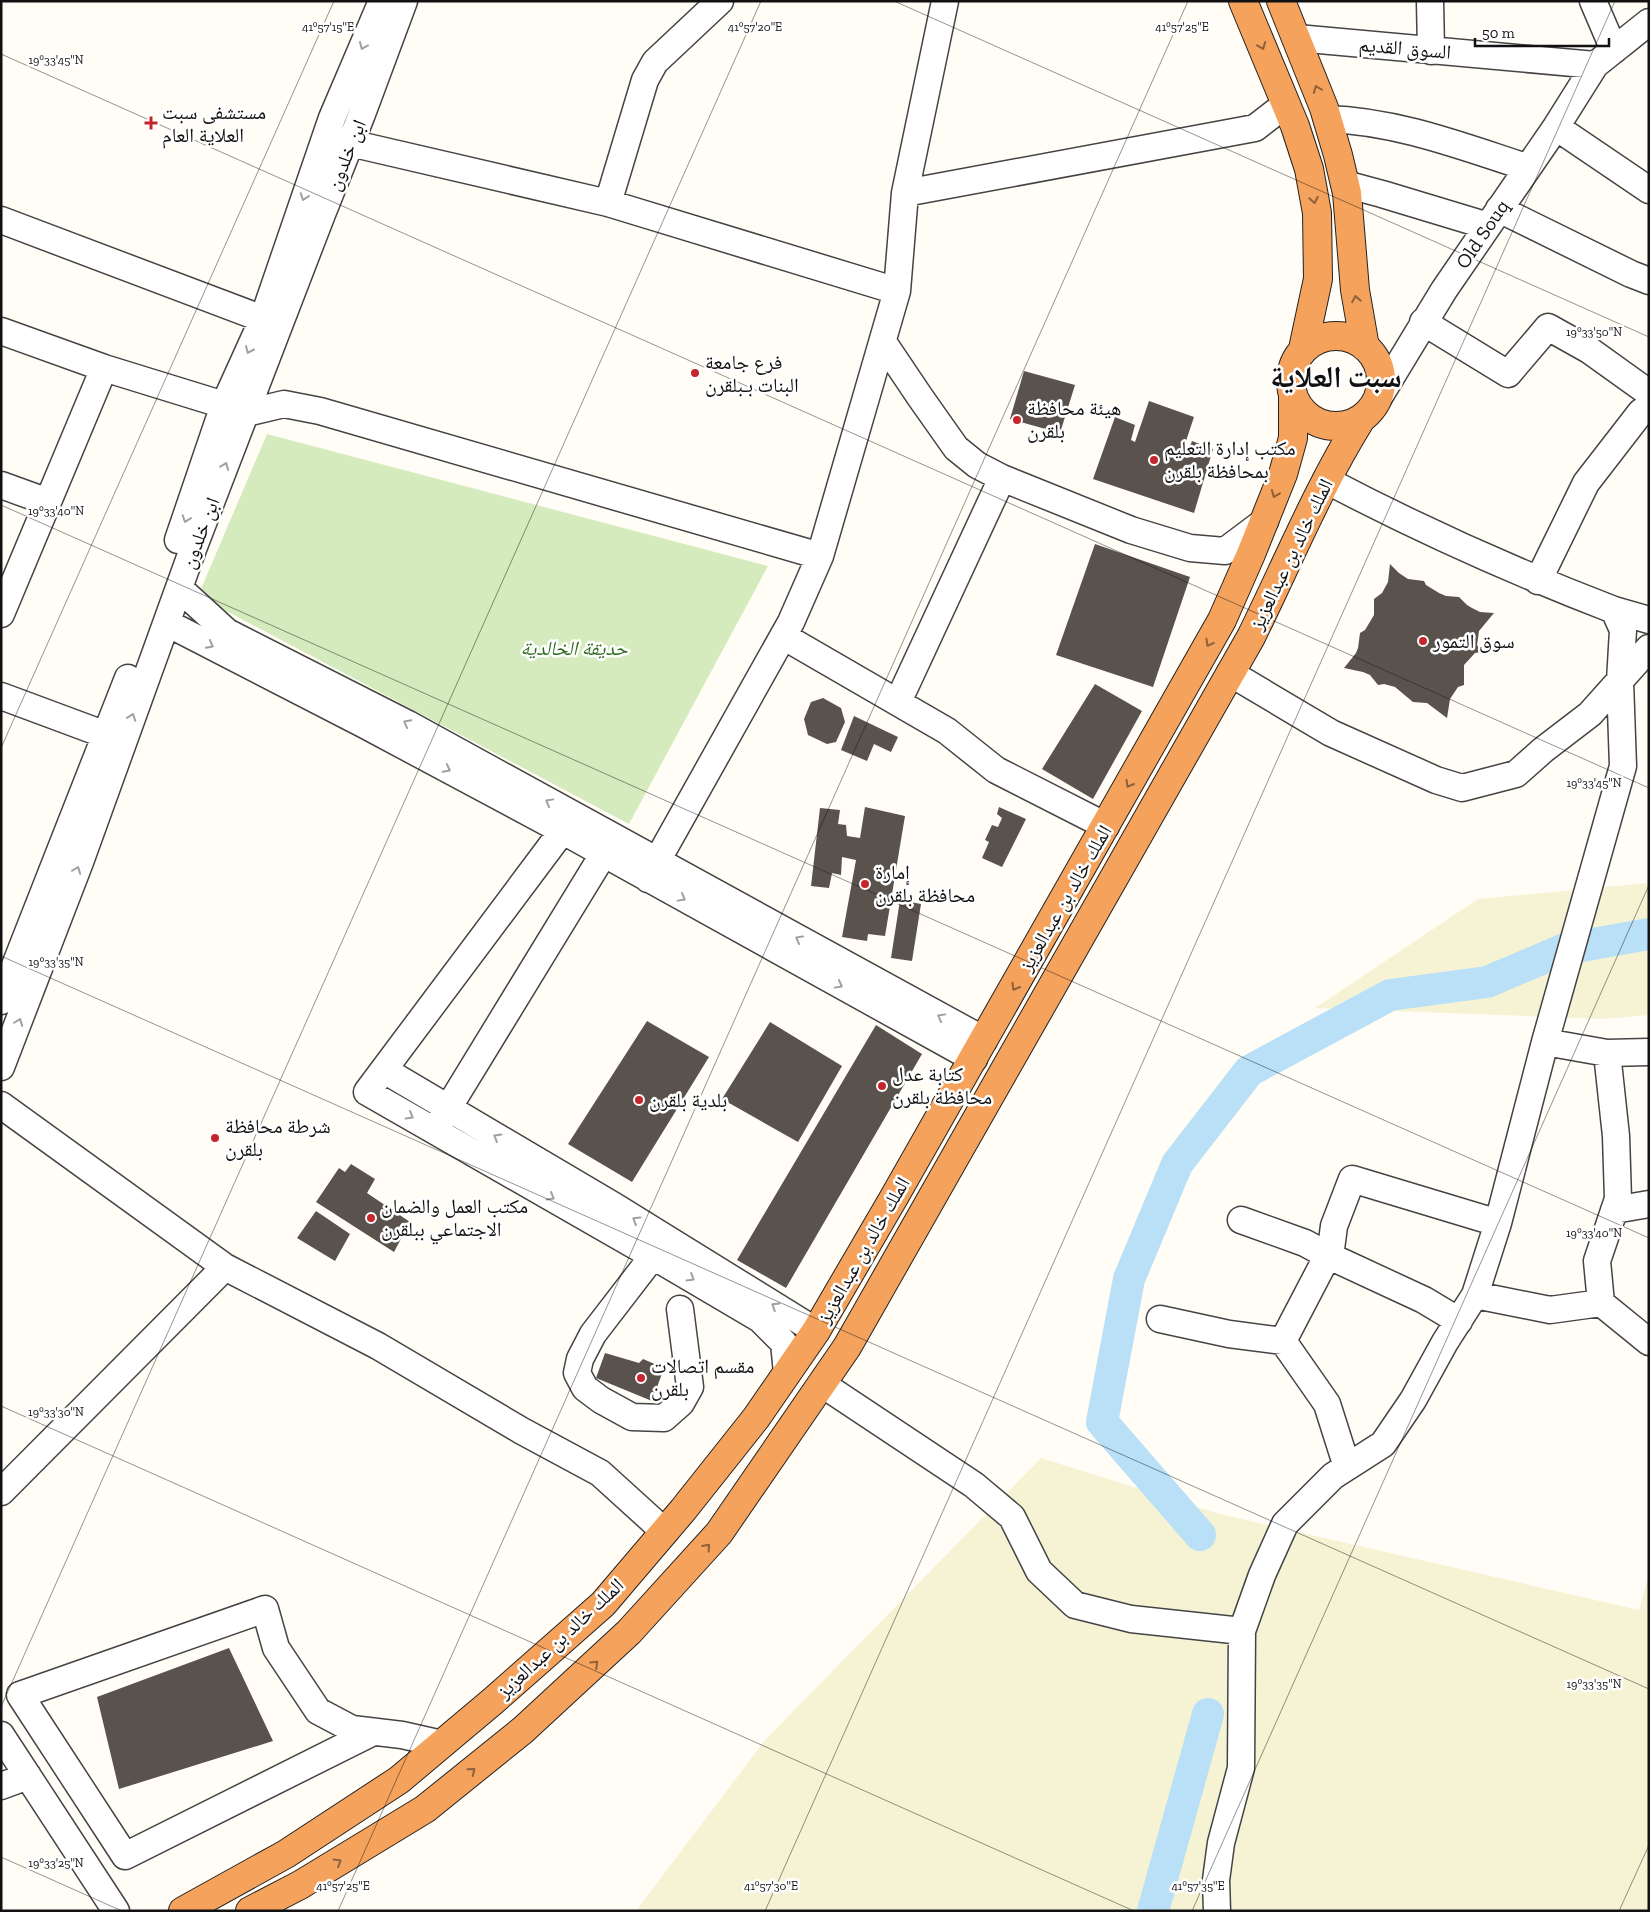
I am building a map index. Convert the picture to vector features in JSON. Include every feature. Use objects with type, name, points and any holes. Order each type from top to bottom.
[{"type":"highway","points":[[1243,1],[1295,126],[1309,169],[1317,213],[1318,279],[1303,349],[1295,363],[1290,379],[1293,396],[1302,410],[1314,420],[1330,426],[1347,426],[1367,413],[1379,392],[1381,375],[1376,360],[1365,347],[1350,339],[1335,337],[1318,340],[1303,349]]},
{"type":"highway","points":[[1282,1],[1327,119],[1344,184],[1355,290],[1365,347]]},
{"type":"highway","name":"الملك خالد بن عبدالعزيز","points":[[183,1911],[286,1854],[399,1780],[493,1702],[603,1604],[665,1532],[756,1418],[816,1331],[979,1050],[1222,620],[1283,474],[1293,438],[1293,396]]},
{"type":"highway","name":"الملك خالد بن عبدالعزيز","points":[[250,1911],[283,1901],[425,1809],[523,1730],[629,1632],[720,1533],[847,1347],[925,1213],[1230,673],[1272,594],[1340,453],[1367,413]]},
{"type":"street","name":"ابن خلدون","points":[[1,1067],[80,862],[167,623],[263,319],[332,118],[382,1]]},
{"type":"street","name":"ابن خلدون","points":[[1,1001],[235,409],[350,143],[404,1]]},
{"type":"street","points":[[608,204],[645,80],[655,62],[720,1]]},
{"type":"street","points":[[652,870],[783,636],[820,556],[898,291],[905,193],[945,1]]},
{"type":"street","points":[[1430,1],[1431,51]]},
{"type":"street","points":[[1593,1],[1605,57],[1648,26]]},
{"type":"street","name":"السوق القديم","points":[[1297,38],[1431,51],[1605,57]]},
{"type":"street","name":"Old Souq","points":[[1367,413],[1424,322],[1526,167],[1605,57]]},
{"type":"street","points":[[905,193],[1255,128],[1286,104]]},
{"type":"street","points":[[1327,119],[1355,120],[1410,130],[1526,167]]},
{"type":"street","points":[[1556,127],[1649,190]]},
{"type":"street","points":[[350,143],[608,204],[898,291]]},
{"type":"street","points":[[1344,184],[1382,194],[1494,217],[1647,276]]},
{"type":"street","points":[[1,220],[263,319]]},
{"type":"street","points":[[1424,322],[1508,374],[1548,326],[1590,350],[1649,394]]},
{"type":"street","points":[[1,331],[104,368],[235,409],[284,404],[320,411],[820,556]]},
{"type":"street","points":[[884,342],[956,448],[977,465],[1002,478],[1131,530],[1190,548],[1225,551],[1264,521]]},
{"type":"street","points":[[1,614],[104,368]]},
{"type":"street","points":[[1538,581],[1586,483],[1641,412],[1649,407]]},
{"type":"street","points":[[898,702],[1002,478]]},
{"type":"street","points":[[1326,480],[1387,512],[1538,581],[1614,610],[1649,620]]},
{"type":"street","points":[[1,485],[48,502]]},
{"type":"street","points":[[179,588],[227,632],[408,724],[568,823],[979,1050]]},
{"type":"street","points":[[1217,1911],[1216,1880],[1221,1843],[1241,1768],[1242,1631],[1262,1576],[1285,1524],[1333,1476],[1383,1444],[1413,1400],[1445,1342],[1475,1295],[1498,1224],[1553,1012],[1623,766],[1620,681],[1623,630],[1614,610]]},
{"type":"street","points":[[167,623],[365,725],[568,823]]},
{"type":"street","points":[[783,636],[947,731],[996,770],[1106,826]]},
{"type":"street","points":[[1230,673],[1331,733],[1436,780],[1462,788],[1516,774],[1543,750],[1590,714],[1649,648]]},
{"type":"street","points":[[1,696],[106,736]]},
{"type":"street","points":[[568,823],[367,1092],[760,1319],[784,1343],[787,1373]]},
{"type":"street","points":[[434,1130],[609,846]]},
{"type":"street","points":[[1545,1042],[1607,1053],[1649,1052]]},
{"type":"street","points":[[1607,1053],[1616,1136],[1618,1199],[1597,1261],[1601,1303],[1649,1342]]},
{"type":"street","points":[[384,1070],[614,1206],[816,1331]]},
{"type":"street","points":[[1,1105],[225,1267],[378,1346],[522,1431],[600,1473],[665,1532]]},
{"type":"street","points":[[1283,1341],[1331,1249],[1334,1226],[1352,1179],[1498,1224]]},
{"type":"street","points":[[1614,1210],[1649,1204]]},
{"type":"street","points":[[1241,1220],[1305,1243],[1424,1300],[1459,1321]]},
{"type":"street","points":[[653,1256],[593,1334],[580,1359],[577,1374],[585,1388],[601,1400],[632,1417],[664,1418],[681,1403],[690,1387],[680,1309]]},
{"type":"street","points":[[1,1492],[225,1267]]},
{"type":"street","points":[[1475,1295],[1550,1310],[1601,1303]]},
{"type":"street","points":[[1160,1319],[1229,1334],[1283,1341],[1327,1404],[1347,1467]]},
{"type":"street","points":[[822,1384],[974,1485],[1012,1517],[1039,1572],[1075,1605],[1131,1619],[1242,1631]]},
{"type":"street","points":[[373,1732],[125,1856],[20,1695],[265,1608],[276,1648],[318,1711],[352,1729],[402,1735],[442,1744]]},
{"type":"street","points":[[1,1735],[116,1911]]},
{"type":"street","points":[[1,1786],[28,1776]]},
{"type":"shaded area","points":[[1649,883],[1649,1015],[1603,1019],[1315,1008],[1478,899]]},
{"type":"shaded area","points":[[1041,1458],[1220,1514],[1639,1610],[1649,1574],[1649,1911],[636,1911],[765,1740]]},
{"type":"green space","name":"حديقة الخالدية","points":[[267,434],[768,566],[629,824],[198,596]]},
{"type":"building","points":[[1024,371],[1075,385],[1060,433],[1010,419]]},
{"type":"building","points":[[1149,401],[1194,417],[1181,456],[1186,457],[1192,441],[1213,449],[1194,513],[1093,479],[1115,417],[1135,425],[1131,440],[1135,442]]},
{"type":"building","points":[[1095,544],[1190,577],[1153,687],[1056,655]]},
{"type":"building","points":[[1390,564],[1408,579],[1424,581],[1426,585],[1439,593],[1446,596],[1459,597],[1467,605],[1480,612],[1494,613],[1479,631],[1477,645],[1481,652],[1475,653],[1464,665],[1464,685],[1458,687],[1450,699],[1447,718],[1427,703],[1413,702],[1395,687],[1384,684],[1378,685],[1370,675],[1344,668],[1356,653],[1360,633],[1365,630],[1374,615],[1374,599],[1382,593],[1388,582]]},
{"type":"building","points":[[1095,684],[1142,711],[1093,799],[1042,769]]},
{"type":"building","points":[[823,698],[841,708],[845,722],[836,742],[827,744],[808,735],[804,719],[811,702]]},
{"type":"building","points":[[854,716],[898,737],[891,752],[874,744],[867,761],[841,750]]},
{"type":"building","points":[[865,807],[905,816],[885,936],[868,934],[867,941],[842,937],[856,860],[842,857],[841,875],[832,873],[829,888],[811,886],[820,808],[840,810],[838,824],[846,825],[847,836],[860,838]]},
{"type":"building","points":[[999,807],[1026,819],[1002,867],[982,858],[989,842],[985,840],[992,825],[998,827],[1002,818],[997,814]]},
{"type":"building","points":[[900,900],[921,904],[912,961],[891,958]]},
{"type":"building","name":"بلدية بلقرن","points":[[647,1021],[709,1057],[632,1182],[568,1144]]},
{"type":"building","points":[[770,1022],[842,1066],[798,1142],[722,1099]]},
{"type":"building","points":[[876,1025],[922,1054],[786,1288],[737,1260]]},
{"type":"building","points":[[351,1164],[375,1179],[367,1193],[410,1222],[394,1252],[316,1202],[339,1168],[345,1172]]},
{"type":"building","points":[[316,1211],[350,1234],[335,1261],[297,1238]]},
{"type":"building","points":[[605,1353],[639,1363],[643,1359],[664,1368],[652,1401],[596,1378]]},
{"type":"building","points":[[229,1648],[273,1741],[119,1789],[97,1697]]},
{"type":"waterway","points":[[1200,1535],[1102,1422],[1129,1279],[1177,1164],[1249,1071],[1390,995],[1487,982],[1565,949],[1649,934]]},
{"type":"waterway","points":[[1153,1911],[1208,1714]]},
{"type":"place","name":"مستشفى سبت العلاية العام","points":[[151,123]]},
{"type":"place","name":"فرع جامعة البنات بـبلقرن","points":[[695,373]]},
{"type":"place","name":"هيئة محافظة بلقرن","points":[[1017,420]]},
{"type":"place","name":"مكتب إدارة التعليم بمحافظة بلقرن","points":[[1154,460]]},
{"type":"place","name":"سوق التمور","points":[[1423,641]]},
{"type":"place","name":"إمارة محافظة بلقرن","points":[[865,884]]},
{"type":"place","name":"كتابة عدل محافظة بلقرن","points":[[882,1086]]},
{"type":"place","name":"بلدية بلقرن","points":[[639,1100]]},
{"type":"place","name":"شرطة محافظة بلقرن","points":[[215,1138]]},
{"type":"place","name":"مكتب العمل والضمان الاجتماعي ببلقرن","points":[[371,1218]]},
{"type":"place","name":"مقسم اتصالات بلقرن","points":[[641,1378]]},
{"type":"district","name":"سبت العلاية","points":[[1336,377]]}]
